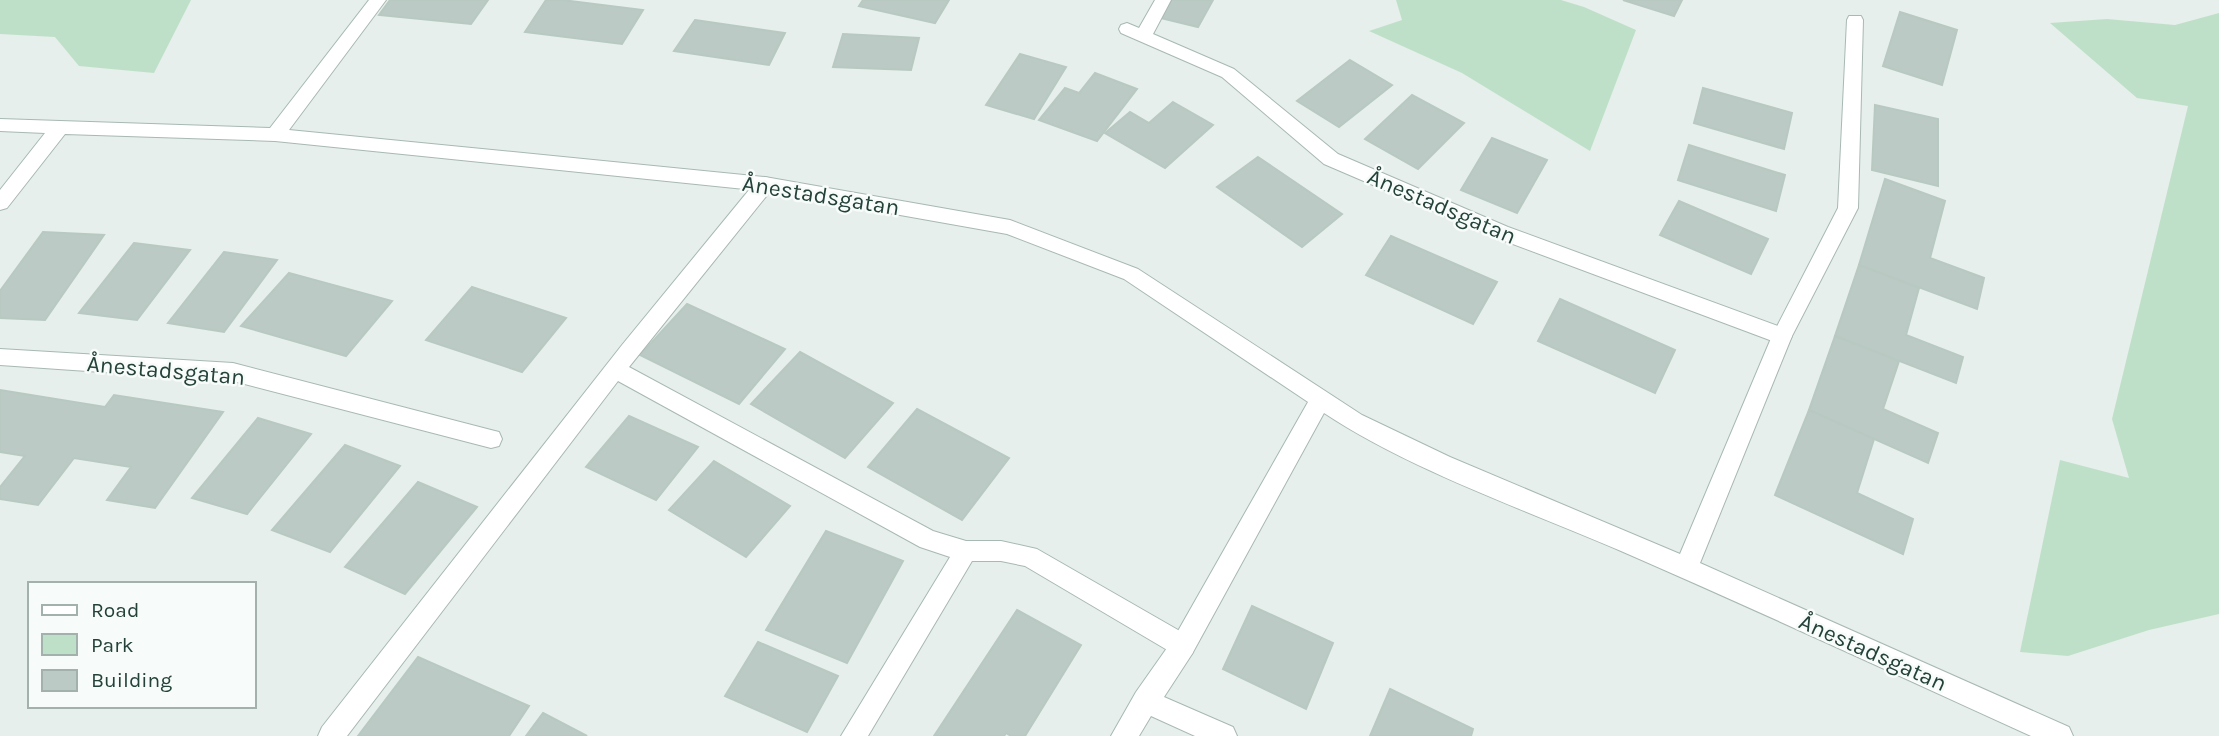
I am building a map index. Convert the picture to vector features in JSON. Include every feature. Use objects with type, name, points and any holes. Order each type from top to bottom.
[{"type":"street","points":[[275,135],[378,0]]},
{"type":"street","name":"Ånestadsgatan","points":[[1163,0],[1135,32],[1228,73],[1331,159],[1500,232],[1782,336]]},
{"type":"street","points":[[1686,568],[1782,336],[1848,208],[1855,20]]},
{"type":"street","name":"Ånestadsgatan","points":[[0,125],[275,135],[765,184],[1010,227],[1131,274],[1320,401],[1354,421],[1442,464],[1686,568],[2060,736]]},
{"type":"street","points":[[0,203],[60,127]]},
{"type":"street","points":[[331,736],[615,369],[765,184]]},
{"type":"street","name":"Ånestadsgatan","points":[[0,357],[233,372],[491,439]]},
{"type":"street","points":[[615,369],[928,540],[966,551],[1001,551],[1029,556],[1183,646]]},
{"type":"street","points":[[1124,736],[1183,646],[1320,401]]},
{"type":"street","points":[[854,736],[966,551]]},
{"type":"street","points":[[1145,701],[1224,736]]},
{"type":"green space","points":[[0,0],[191,0],[154,73],[79,66],[55,37],[0,34]]},
{"type":"green space","points":[[1396,0],[1561,0],[1636,30],[1590,151],[1462,73],[1369,31],[1402,20]]},
{"type":"green space","points":[[2219,13],[2219,614],[2149,630],[2068,656],[2020,652],[2060,460],[2129,478],[2112,419],[2188,106],[2137,98],[2050,23],[2107,19],[2175,25]]},
{"type":"building","points":[[390,0],[488,0],[471,24],[379,15]]},
{"type":"building","points":[[546,0],[643,10],[622,44],[525,32]]},
{"type":"building","points":[[863,0],[949,0],[935,23],[859,6]]},
{"type":"building","points":[[1171,0],[1213,0],[1198,27],[1161,18]]},
{"type":"building","points":[[1623,0],[1682,0],[1674,16]]},
{"type":"building","points":[[1900,12],[1957,30],[1942,85],[1883,66]]},
{"type":"building","points":[[695,20],[785,33],[769,65],[674,51]]},
{"type":"building","points":[[843,34],[919,38],[911,70],[833,67]]},
{"type":"building","points":[[1020,54],[1066,67],[1034,119],[986,105]]},
{"type":"building","points":[[1350,60],[1392,85],[1339,127],[1297,101]]},
{"type":"building","points":[[1095,73],[1137,89],[1097,141],[1039,120],[1065,88],[1079,93]]},
{"type":"building","points":[[1703,88],[1792,113],[1784,149],[1694,123]]},
{"type":"building","points":[[1412,95],[1464,123],[1418,169],[1365,139]]},
{"type":"building","points":[[1173,102],[1213,125],[1165,168],[1105,133],[1130,112],[1149,123]]},
{"type":"building","points":[[1875,105],[1938,119],[1938,186],[1872,170]]},
{"type":"building","points":[[1492,138],[1547,160],[1517,213],[1461,190]]},
{"type":"building","points":[[1689,145],[1785,175],[1776,211],[1678,180]]},
{"type":"building","points":[[1258,157],[1342,214],[1302,247],[1217,187]]},
{"type":"building","points":[[1885,179],[1945,201],[1930,258],[1984,278],[1977,309],[1859,265]]},
{"type":"building","points":[[1679,201],[1768,239],[1751,274],[1660,235]]},
{"type":"building","points":[[43,232],[104,235],[45,320],[0,318],[0,291]]},
{"type":"building","points":[[1391,236],[1497,282],[1473,324],[1366,275]]},
{"type":"building","points":[[134,243],[190,250],[137,320],[79,313]]},
{"type":"building","points":[[224,252],[277,260],[224,332],[168,323]]},
{"type":"building","points":[[1859,265],[1919,288],[1906,335],[1963,357],[1956,383],[1835,336]]},
{"type":"building","points":[[289,273],[392,301],[346,356],[241,326]]},
{"type":"building","points":[[472,287],[566,318],[522,372],[426,340]]},
{"type":"building","points":[[1560,299],[1675,350],[1655,393],[1538,341]]},
{"type":"building","points":[[687,304],[785,349],[739,404],[640,355]]},
{"type":"building","points":[[1835,336],[1899,361],[1883,409],[1938,433],[1928,463],[1809,410]]},
{"type":"building","points":[[800,352],[893,403],[845,458],[751,404]]},
{"type":"building","points":[[0,390],[105,407],[114,395],[223,412],[155,508],[107,500],[131,467],[74,458],[38,505],[0,499],[0,487],[25,456],[0,452]]},
{"type":"building","points":[[917,409],[1009,458],[962,520],[868,467]]},
{"type":"building","points":[[1809,410],[1874,439],[1857,493],[1913,519],[1903,554],[1775,495]]},
{"type":"building","points":[[629,416],[698,447],[656,500],[586,467]]},
{"type":"building","points":[[258,418],[311,434],[247,514],[192,498]]},
{"type":"building","points":[[345,445],[400,466],[330,552],[272,530]]},
{"type":"building","points":[[714,461],[790,506],[746,557],[669,510]]},
{"type":"building","points":[[418,482],[477,507],[405,594],[345,567]]},
{"type":"building","points":[[826,531],[903,561],[847,663],[766,630]]},
{"type":"building","points":[[1252,606],[1333,643],[1306,709],[1223,669]]},
{"type":"building","points":[[1017,610],[1081,645],[1025,736],[1011,736],[1006,733],[1004,736],[934,736]]},
{"type":"building","points":[[758,642],[838,676],[807,732],[725,696]]},
{"type":"building","points":[[418,657],[529,706],[509,736],[358,736]]},
{"type":"building","points":[[1390,689],[1473,729],[1471,736],[1370,736]]},
{"type":"building","points":[[543,713],[587,736],[526,736]]}]
